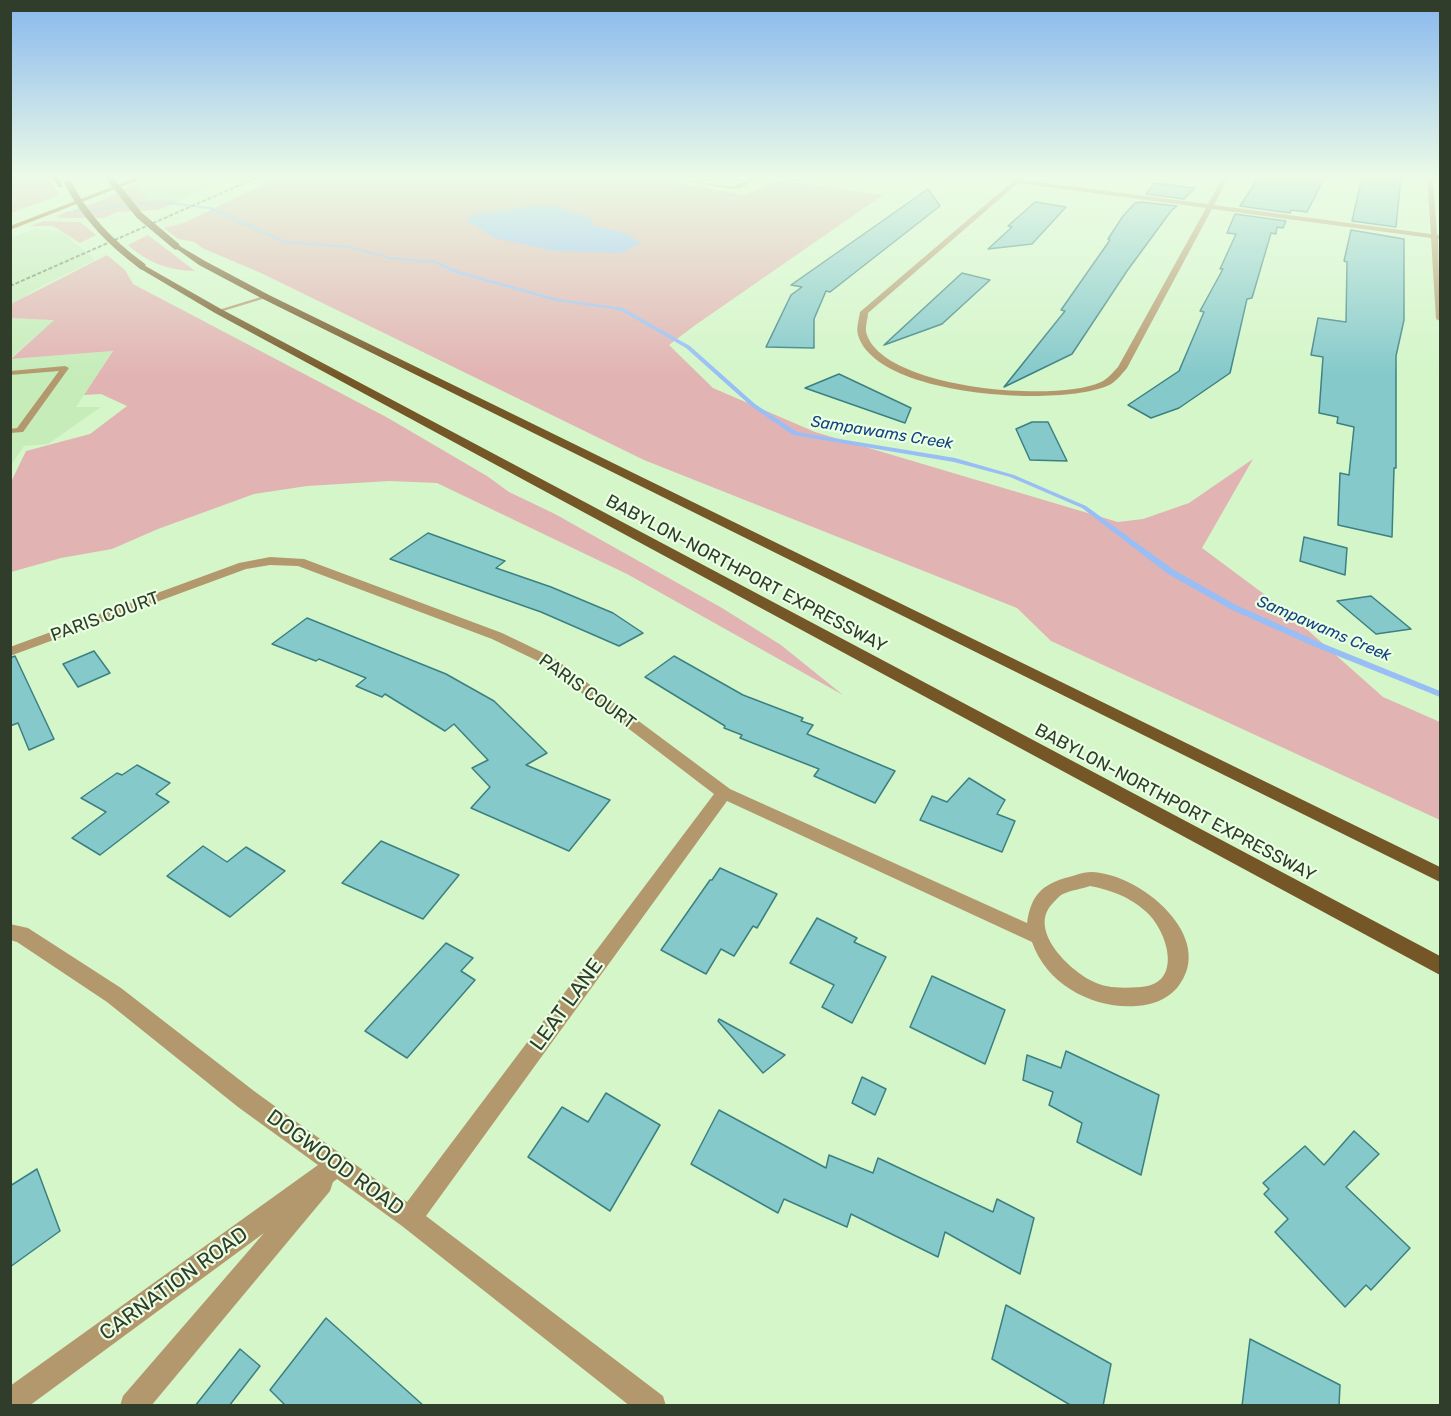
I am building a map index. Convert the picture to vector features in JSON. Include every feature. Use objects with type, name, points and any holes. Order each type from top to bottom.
[{"type":"main road","name":"BABYLON-NORTHPORT EXPRESSWAY","points":[[114,243],[142,266],[218,311],[1440,966]]},
{"type":"main road","name":"BABYLON-NORTHPORT EXPRESSWAY","points":[[173,243],[202,263],[266,297],[1440,875]]},
{"type":"street","points":[[944,243],[864,312],[862,335],[869,347],[883,359],[915,375],[959,388],[1034,395],[1076,393],[1106,384],[1122,368],[1190,243]]},
{"type":"street","points":[[1437,243],[1440,319]]},
{"type":"street","name":"PARIS COURT","points":[[10,652],[243,566],[270,561],[300,562],[498,636],[549,661],[724,793],[1037,936]]},
{"type":"street","name":"LEAT LANE","points":[[410,1218],[724,793]]},
{"type":"street","points":[[1090,879],[1113,883],[1135,892],[1154,907],[1169,925],[1178,944],[1179,964],[1172,981],[1156,994],[1135,1000],[1111,998],[1086,989],[1063,975],[1047,956],[1037,936],[1035,917],[1041,900],[1053,888],[1070,880],[1090,879]]},
{"type":"street","name":"DOGWOOD ROAD","points":[[14,935],[114,995],[246,1099],[410,1218],[653,1406]]},
{"type":"street","points":[[133,1406],[338,1165]]},
{"type":"street","name":"CARNATION ROAD","points":[[10,1403],[338,1165]]},
{"type":"lane","points":[[218,311],[266,297]]},
{"type":"lane","points":[[10,373],[65,368],[20,430],[10,431]]},
{"type":"shaded area","points":[[11,243],[75,243],[95,260],[38,288],[11,306]]},
{"type":"shaded area","points":[[159,243],[195,271],[159,264],[128,245]]},
{"type":"shaded area","points":[[196,243],[814,243],[669,345],[713,388],[815,432],[1118,522],[1143,519],[1189,503],[1253,459],[1202,548],[1284,609],[1383,697],[1440,722],[1440,820],[1051,641],[1017,608],[644,460],[261,273],[202,248]]},
{"type":"shaded area","points":[[107,255],[125,270],[133,284],[388,418],[487,476],[509,492],[555,514],[722,608],[781,645],[843,695],[627,574],[437,483],[389,481],[307,486],[254,494],[158,529],[112,549],[61,558],[11,572],[11,482],[26,451],[90,434],[127,406],[101,394],[84,395],[113,351],[11,359],[54,320],[11,318],[11,304]]},
{"type":"shaded area","points":[[11,318],[55,319],[11,358]]},
{"type":"shaded area","points":[[113,351],[76,407],[101,407],[48,444],[24,446],[11,465],[11,359]]},
{"type":"water","points":[[518,243],[641,243],[621,253],[554,251]]},
{"type":"building","points":[[851,243],[893,243],[830,292],[826,291],[814,319],[814,348],[766,347],[791,295],[802,287],[791,285]]},
{"type":"building","points":[[994,243],[1033,243],[1032,244],[988,249]]},
{"type":"building","points":[[1108,243],[1147,243],[1072,354],[1004,387],[1065,311],[1061,310]]},
{"type":"building","points":[[1232,243],[1268,243],[1252,298],[1247,299],[1230,373],[1179,408],[1151,418],[1128,405],[1179,371],[1204,312],[1200,311],[1223,269],[1220,269]]},
{"type":"building","points":[[1348,243],[1404,243],[1404,320],[1396,356],[1396,468],[1394,468],[1392,537],[1338,525],[1340,473],[1349,475],[1354,427],[1337,423],[1338,417],[1319,413],[1323,357],[1311,355],[1318,318],[1346,322],[1347,262],[1344,261]]},
{"type":"building","points":[[962,273],[990,280],[942,324],[884,345]]},
{"type":"building","points":[[839,374],[911,408],[905,423],[805,388]]},
{"type":"building","points":[[1032,422],[1048,422],[1067,461],[1030,460],[1016,429]]},
{"type":"building","points":[[428,533],[505,561],[496,568],[551,587],[613,613],[643,633],[619,646],[541,612],[390,559]]},
{"type":"building","points":[[1304,537],[1347,548],[1345,575],[1300,561]]},
{"type":"building","points":[[1371,596],[1411,629],[1376,634],[1337,601]]},
{"type":"building","points":[[307,618],[446,674],[494,701],[547,753],[526,765],[610,800],[569,851],[471,808],[490,787],[472,768],[488,760],[454,724],[445,731],[385,694],[382,697],[356,686],[366,678],[319,659],[316,661],[272,644]]},
{"type":"building","points":[[94,651],[110,673],[78,687],[63,664]]},
{"type":"building","points":[[15,656],[54,739],[29,750],[18,723],[10,726],[10,658]]},
{"type":"building","points":[[674,656],[743,695],[803,718],[801,721],[813,725],[807,734],[895,771],[875,803],[814,776],[819,769],[740,738],[742,735],[724,728],[725,726],[645,677]]},
{"type":"building","points":[[137,765],[170,783],[156,794],[169,802],[100,855],[72,838],[106,812],[81,798],[117,773],[122,775]]},
{"type":"building","points":[[969,778],[1005,800],[997,814],[1015,821],[1002,852],[920,820],[932,796],[947,802]]},
{"type":"building","points":[[381,841],[459,875],[423,919],[342,883]]},
{"type":"building","points":[[203,846],[227,862],[246,847],[285,871],[230,917],[167,876]]},
{"type":"building","points":[[720,868],[777,894],[757,928],[753,926],[734,956],[721,949],[706,974],[661,950]]},
{"type":"building","points":[[817,918],[857,938],[854,942],[886,957],[852,1023],[822,1007],[834,985],[790,963]]},
{"type":"building","points":[[446,943],[473,958],[461,971],[475,980],[407,1058],[365,1031]]},
{"type":"building","points":[[932,976],[1005,1010],[985,1064],[910,1027]]},
{"type":"building","points":[[719,1019],[785,1055],[763,1073],[718,1021]]},
{"type":"building","points":[[1066,1051],[1159,1095],[1141,1175],[1077,1142],[1082,1123],[1049,1105],[1053,1092],[1023,1080],[1027,1055],[1061,1068]]},
{"type":"building","points":[[862,1077],[886,1089],[875,1115],[852,1103]]},
{"type":"building","points":[[606,1093],[660,1125],[610,1211],[528,1157],[562,1107],[588,1122]]},
{"type":"building","points":[[719,1110],[826,1168],[829,1155],[873,1173],[878,1158],[993,1212],[997,1199],[1034,1218],[1020,1274],[945,1232],[938,1257],[851,1214],[847,1227],[784,1199],[778,1213],[691,1164]]},
{"type":"building","points":[[1354,1131],[1379,1154],[1346,1187],[1410,1248],[1371,1290],[1366,1285],[1345,1307],[1275,1232],[1288,1219],[1264,1194],[1269,1189],[1263,1183],[1305,1146],[1324,1165]]},
{"type":"building","points":[[37,1169],[60,1231],[10,1267],[10,1186]]},
{"type":"building","points":[[1006,1305],[1111,1364],[1103,1406],[1072,1406],[992,1359]]},
{"type":"building","points":[[326,1318],[424,1406],[286,1406],[270,1390]]},
{"type":"building","points":[[1250,1339],[1340,1385],[1339,1406],[1242,1406]]},
{"type":"building","points":[[240,1349],[260,1366],[229,1406],[195,1406]]},
{"type":"waterway","name":"Sampawams Creek","points":[[298,243],[349,247],[390,258],[436,262],[457,272],[558,300],[621,309],[688,347],[753,405],[795,434],[955,460],[1012,476],[1084,507],[1171,572],[1233,607],[1316,644],[1440,694]]},
{"type":"railway","points":[[10,286],[108,243]]}]
